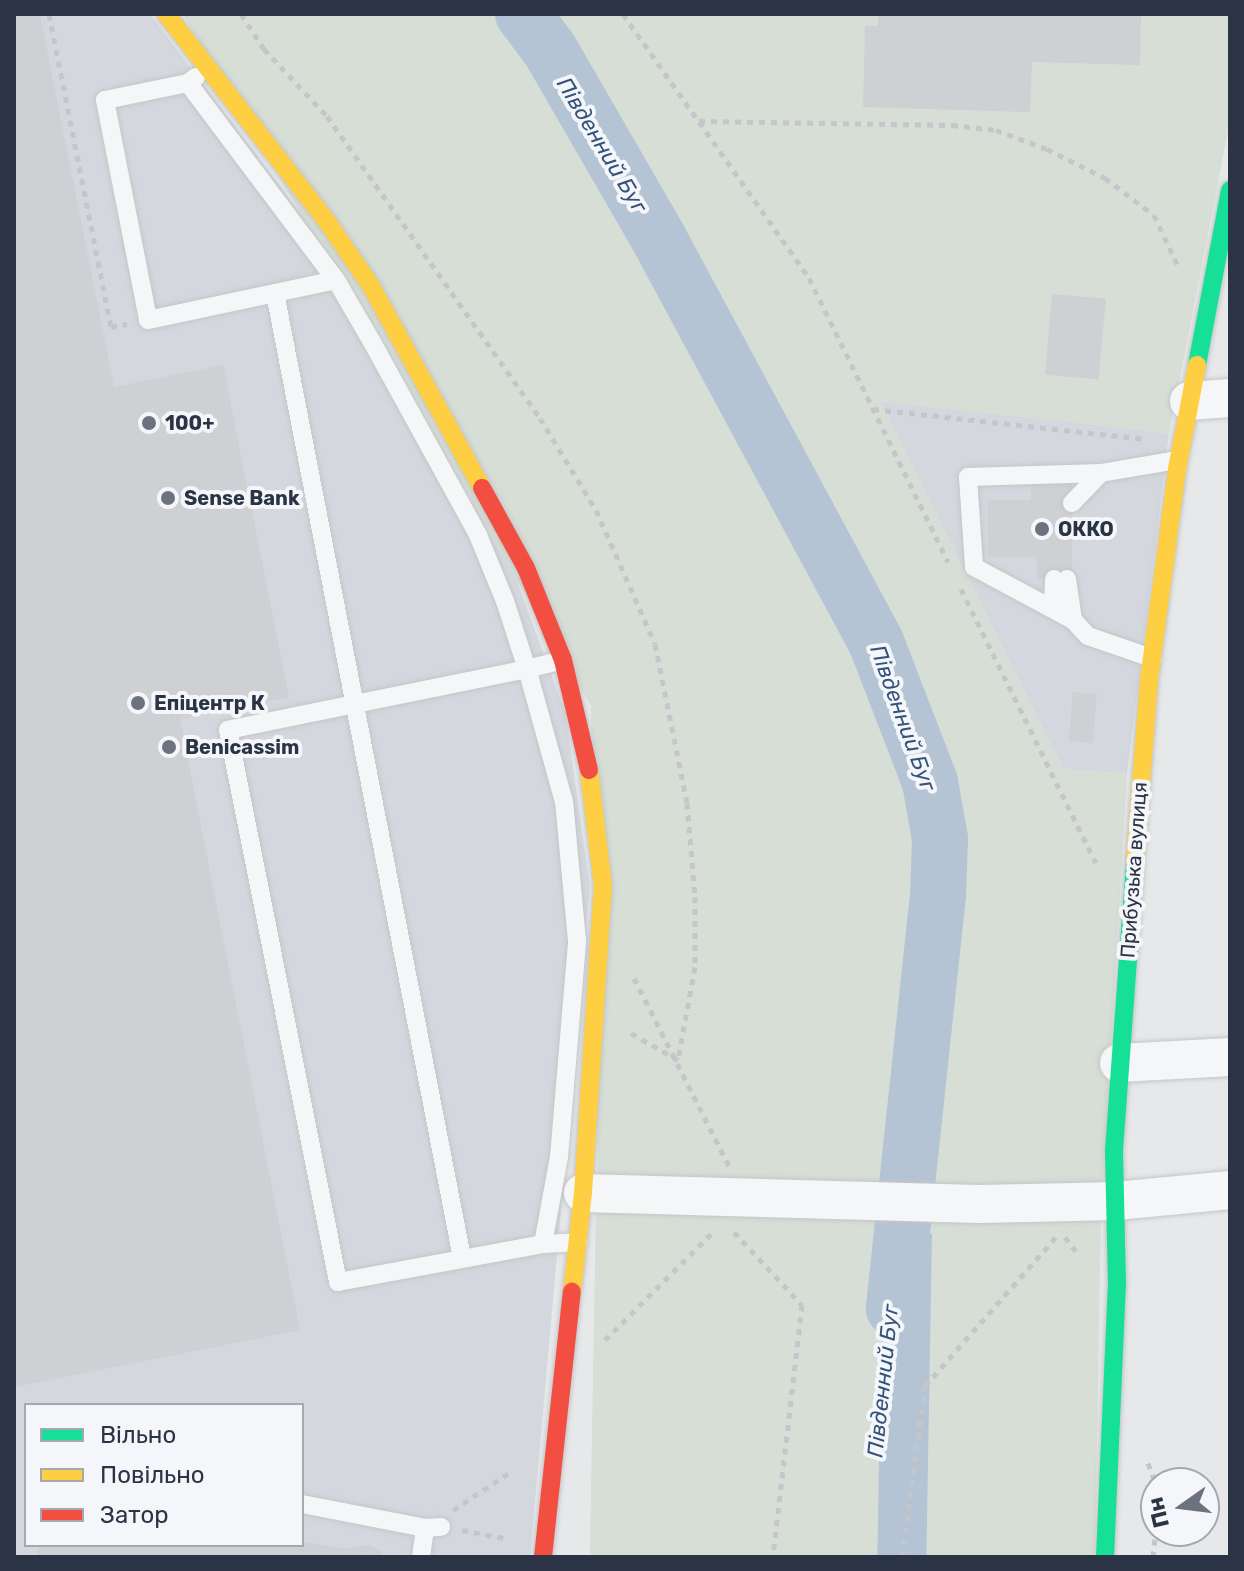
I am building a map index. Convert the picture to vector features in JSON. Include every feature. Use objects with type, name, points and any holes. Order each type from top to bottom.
[{"type":"street","points":[[166,14],[328,223],[371,286],[526,568],[563,660],[577,710],[592,786],[603,886],[583,1193],[543,1557]]},
{"type":"street","name":"Прибузька вулиця","points":[[1105,1557],[1117,1285],[1119,1063],[1152,658],[1178,460],[1230,190]]},
{"type":"street","points":[[1189,401],[1230,398]]},
{"type":"street","points":[[1119,1063],[1230,1057]]},
{"type":"street","points":[[583,1193],[978,1204],[1116,1201],[1230,1190]]},
{"type":"lane","points":[[209,69],[188,83],[105,100],[148,320],[336,280]]},
{"type":"lane","points":[[188,83],[336,280],[478,535],[527,669],[564,802],[577,941],[559,1157],[543,1244]]},
{"type":"lane","points":[[275,293],[462,1258]]},
{"type":"lane","points":[[1152,658],[1088,636],[1073,620],[974,567],[968,477],[1101,473],[1178,460]]},
{"type":"lane","points":[[1072,503],[1101,473]]},
{"type":"lane","points":[[1053,609],[1060,579],[1073,620]]},
{"type":"lane","points":[[563,660],[228,730],[338,1282],[543,1244],[578,1242]]},
{"type":"lane","points":[[304,1504],[433,1527],[421,1557]]},
{"type":"path","points":[[49,14],[111,327],[148,320]]},
{"type":"path","points":[[241,14],[264,49],[327,116],[540,418],[596,510],[655,644],[687,803],[695,897],[695,967],[678,1060]]},
{"type":"path","points":[[623,14],[809,278],[1098,866]]},
{"type":"path","points":[[699,121],[952,125],[996,130],[1047,149],[1105,178],[1154,215],[1183,276]]},
{"type":"path","points":[[872,409],[1158,440]]},
{"type":"path","points":[[631,972],[733,1174]]},
{"type":"path","points":[[620,1026],[678,1060]]},
{"type":"path","points":[[599,1346],[724,1221],[802,1305],[773,1557]]},
{"type":"path","points":[[902,1557],[925,1386],[1060,1233]]},
{"type":"path","points":[[433,1527],[509,1473]]},
{"type":"path","points":[[433,1527],[504,1538]]},
{"type":"shaded area","points":[[14,14],[150,14],[361,293],[514,573],[565,712],[590,886],[530,1557],[14,1557]]},
{"type":"shaded area","points":[[183,14],[1230,14],[1230,121],[1169,433],[881,402],[1063,769],[1127,774],[1102,1189],[598,1181],[591,706]]},
{"type":"shaded area","points":[[880,401],[1169,433],[1127,774],[1063,769]]},
{"type":"shaded area","points":[[596,1206],[1101,1215],[1095,1557],[590,1557]]},
{"type":"water","points":[[883,1233],[932,1234],[926,1557],[877,1557]]},
{"type":"building","name":"Епіцентр К","points":[[14,14],[40,14],[114,387],[223,365],[289,697],[180,719],[300,1330],[14,1387]]},
{"type":"building","points":[[878,14],[1141,14],[1140,65],[1032,62],[1030,112],[863,107],[865,26],[878,26]]},
{"type":"building","points":[[1052,294],[1106,299],[1099,379],[1045,375]]},
{"type":"building","points":[[1031,476],[1072,476],[1072,579],[1037,579],[1037,557],[988,557],[988,500],[1031,500]]},
{"type":"building","points":[[1073,692],[1097,694],[1093,743],[1069,741]]},
{"type":"building","points":[[304,1542],[345,1549],[369,1545],[381,1551],[382,1557],[37,1557],[39,1547],[304,1547]]},
{"type":"waterway","name":"Південний Буг","points":[[523,14],[550,50],[659,239],[876,642],[930,782],[940,839],[938,895],[894,1309]]},
{"type":"traffic: fast","points":[[1197,365],[1230,190]]},
{"type":"traffic: fast","points":[[1105,1557],[1117,1285],[1114,1150],[1135,862]]},
{"type":"traffic: slow","points":[[166,14],[328,223],[371,286],[482,488]]},
{"type":"traffic: slow","points":[[1135,862],[1149,680],[1177,469],[1197,365]]},
{"type":"traffic: slow","points":[[572,1292],[583,1193],[603,886],[589,770]]},
{"type":"traffic: jam","points":[[482,488],[526,568],[563,660],[589,770]]},
{"type":"traffic: jam","points":[[543,1557],[572,1292]]},
{"type":"place","name":"100+","points":[[149,423]]},
{"type":"place","name":"Sense Bank","points":[[168,498]]},
{"type":"place","name":"ОККО","points":[[1042,529]]},
{"type":"place","name":"Епіцентр К","points":[[138,703]]},
{"type":"place","name":"Benicassim","points":[[169,747]]}]
